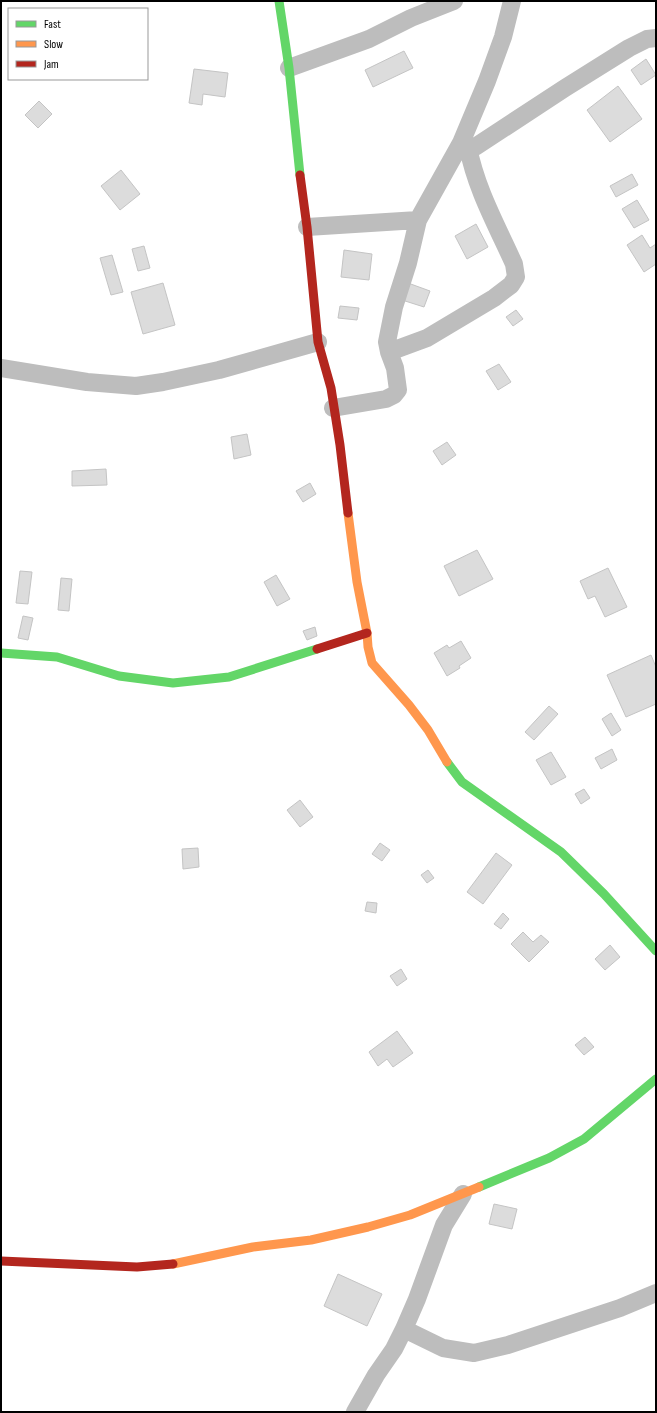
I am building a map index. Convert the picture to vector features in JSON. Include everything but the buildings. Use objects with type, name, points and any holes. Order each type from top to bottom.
[{"type":"street","points":[[279,1],[289,68],[318,342],[331,388],[340,445],[357,582],[372,663],[409,705],[428,730],[446,760],[462,782],[561,852],[604,894],[656,951]]},
{"type":"street","points":[[289,68],[369,39],[411,18],[454,1]]},
{"type":"street","points":[[333,408],[386,399],[394,396],[398,390],[395,368],[387,342],[391,319],[408,263],[418,220],[465,145],[503,37],[512,1]]},
{"type":"street","points":[[465,145],[475,147],[629,48],[647,39],[656,38]]},
{"type":"street","points":[[389,352],[427,338],[494,298],[511,285],[516,277],[514,264],[478,186],[465,145]]},
{"type":"street","points":[[307,227],[418,220]]},
{"type":"street","points":[[1,368],[87,382],[136,386],[219,370],[318,342]]},
{"type":"street","points":[[1,653],[57,657],[119,676],[173,683],[229,677],[367,632]]},
{"type":"street","points":[[1,1261],[137,1267],[172,1264],[253,1247],[311,1240],[368,1227],[410,1215],[549,1158],[584,1139],[656,1079]]},
{"type":"street","points":[[355,1412],[376,1375],[394,1349],[404,1329],[417,1299],[444,1225],[464,1194]]},
{"type":"street","points":[[404,1329],[442,1348],[474,1353],[508,1345],[620,1308],[656,1293]]},
{"type":"traffic: fast","points":[[279,1],[289,68],[300,175]]},
{"type":"traffic: fast","points":[[1,653],[57,657],[119,676],[173,683],[229,677],[317,649]]},
{"type":"traffic: fast","points":[[447,762],[462,782],[561,852],[604,894],[656,951]]},
{"type":"traffic: fast","points":[[479,1187],[549,1158],[584,1139],[656,1079]]},
{"type":"traffic: slow","points":[[348,513],[357,582],[372,663],[409,705],[428,730],[447,762]]},
{"type":"traffic: slow","points":[[173,1264],[253,1247],[311,1240],[368,1227],[410,1215],[479,1187]]},
{"type":"traffic: jam","points":[[300,175],[307,227],[318,342],[331,388],[340,445],[348,513]]},
{"type":"traffic: jam","points":[[317,649],[367,633]]},
{"type":"traffic: jam","points":[[1,1261],[137,1267],[173,1264]]}]
